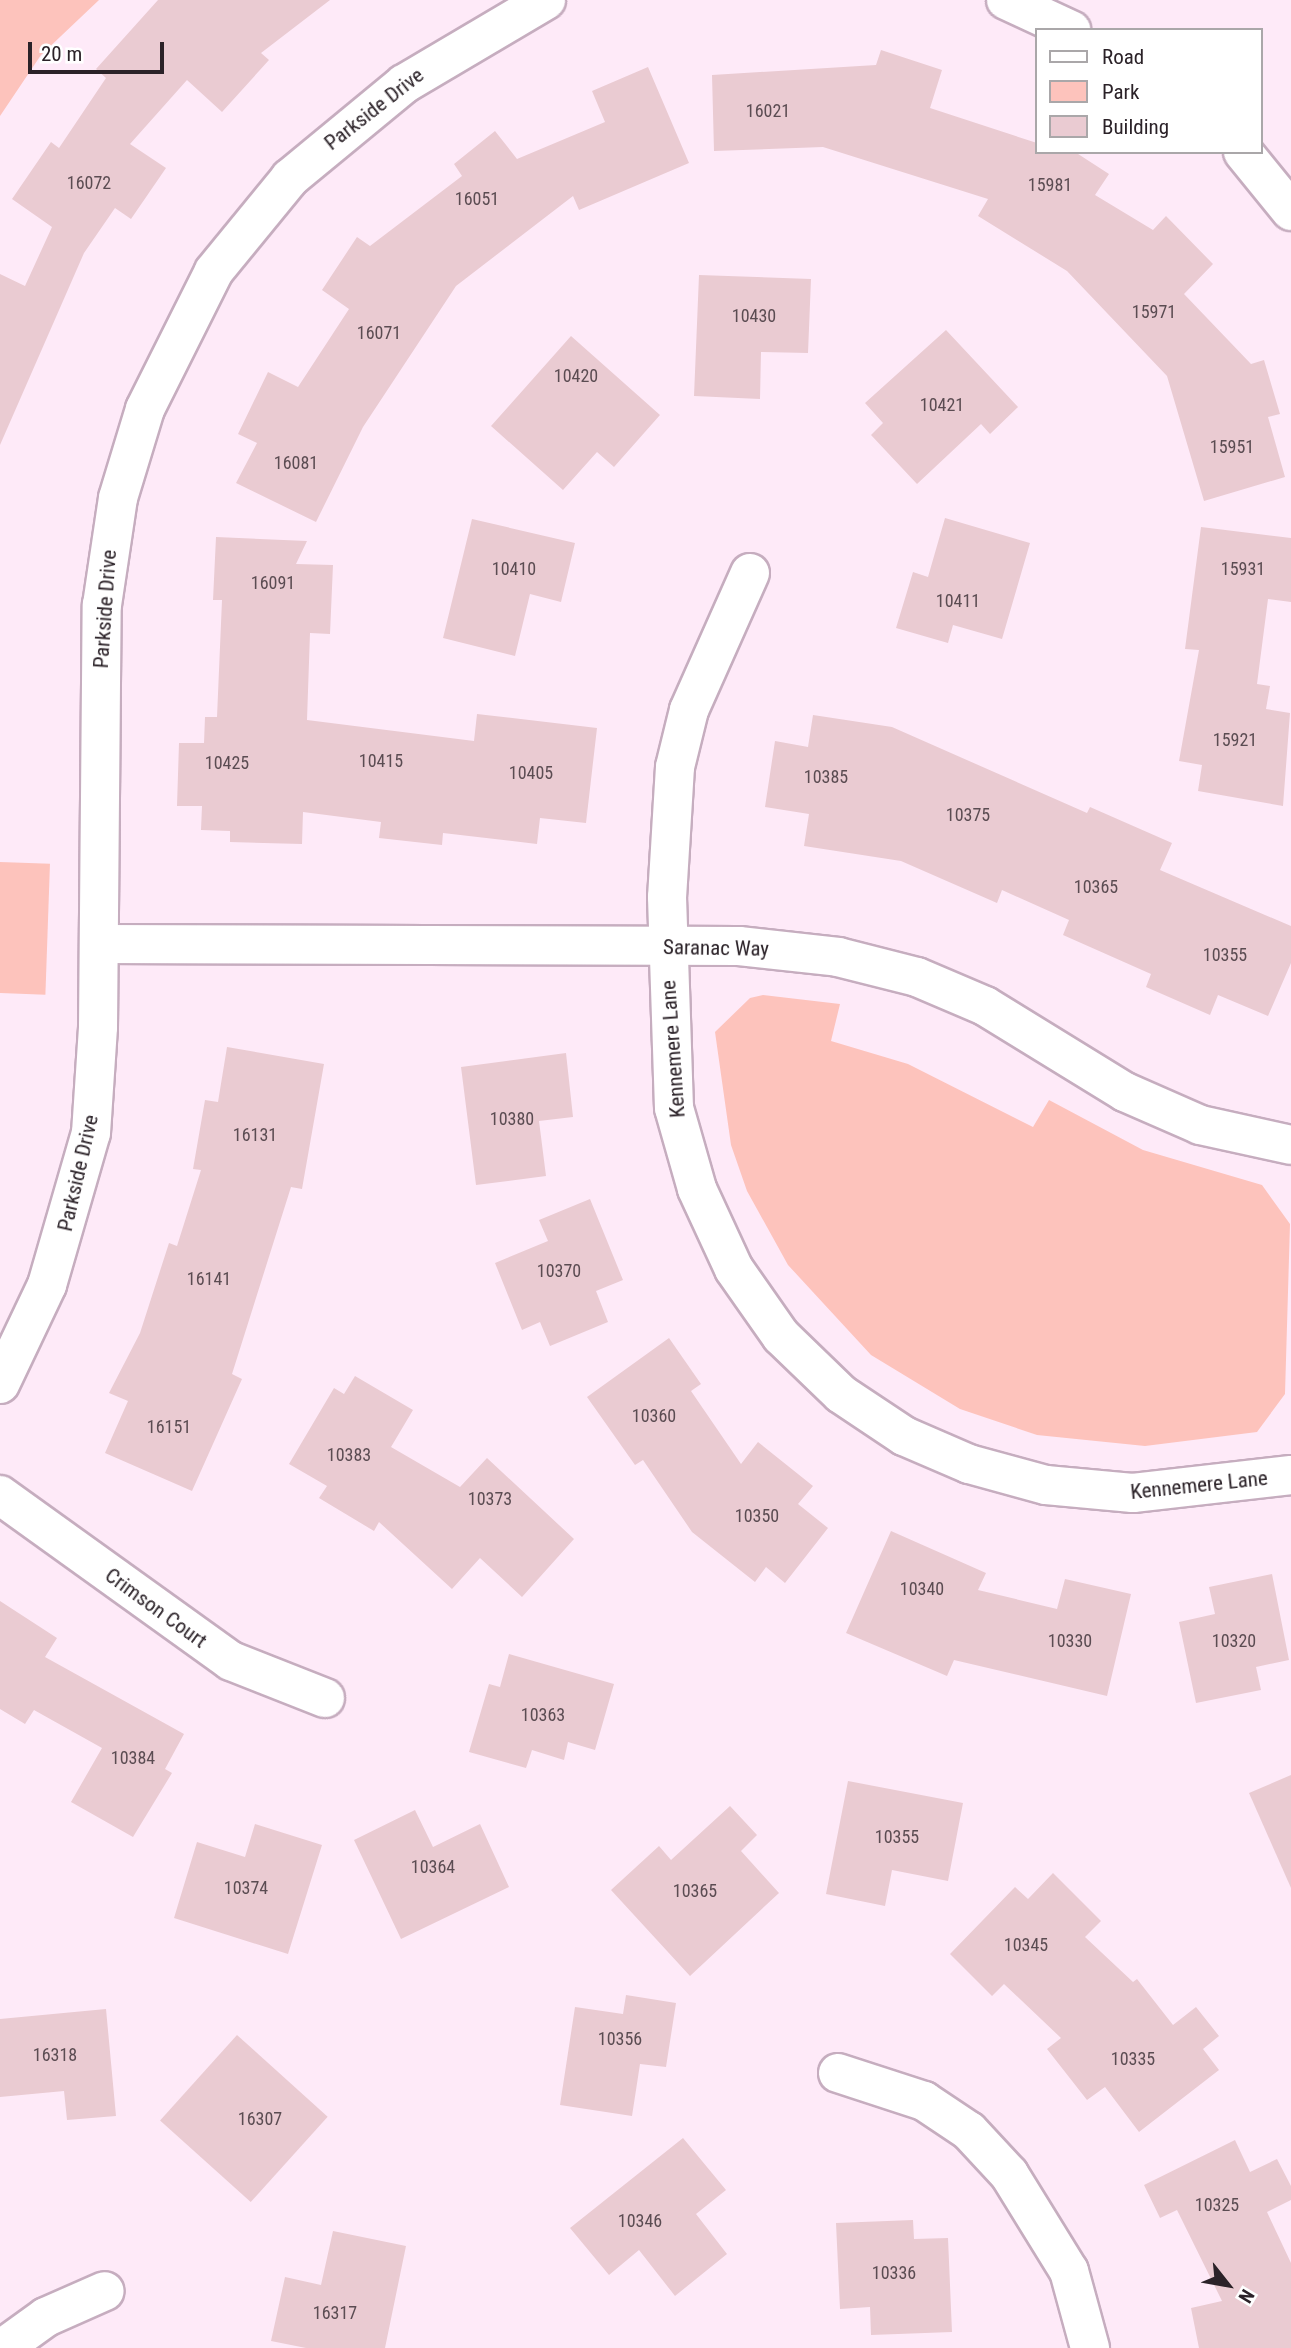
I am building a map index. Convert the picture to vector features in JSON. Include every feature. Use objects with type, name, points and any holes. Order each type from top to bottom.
[{"type":"street","name":"Parkside Drive","points":[[0,1384],[29,1334],[80,1184],[96,1083],[102,605],[118,498],[169,351],[214,271],[290,178],[404,84],[546,0]]},
{"type":"street","points":[[1006,0],[1067,28]]},
{"type":"street","points":[[1245,154],[1291,211]]},
{"type":"street","name":"Kennemere Lane","points":[[750,573],[708,656],[675,767],[667,946],[674,1108],[713,1230],[757,1305],[841,1394],[935,1450],[1046,1485],[1133,1493],[1291,1475]]},
{"type":"street","name":"Saranac Way","points":[[99,944],[667,946],[794,950],[917,977],[985,1006],[1160,1108],[1200,1125],[1291,1145]]},
{"type":"street","name":"Crimson Court","points":[[0,1495],[231,1661],[325,1698]]},
{"type":"street","points":[[838,2073],[924,2101],[969,2131],[1009,2174],[1069,2271],[1090,2348]]},
{"type":"street","points":[[3,2348],[46,2317],[105,2291]]},
{"type":"green space","points":[[0,0],[99,0],[41,55],[0,116]]},
{"type":"green space","points":[[0,862],[50,864],[45,995],[0,993]]},
{"type":"green space","points":[[763,995],[840,1004],[831,1041],[908,1064],[1033,1127],[1049,1100],[1143,1150],[1262,1185],[1290,1224],[1285,1394],[1257,1432],[1145,1446],[1037,1435],[960,1409],[871,1355],[788,1265],[747,1191],[731,1145],[715,1032],[750,998]]},
{"type":"building","points":[[158,0],[330,0],[261,53],[269,60],[222,112],[187,80],[130,144],[166,168],[131,219],[115,208],[84,253],[0,445],[0,274],[25,286],[52,227],[12,199],[51,142],[59,148],[106,78],[96,69]]},
{"type":"building","points":[[881,50],[942,70],[930,108],[1036,143],[1036,154],[1078,154],[1109,174],[1095,195],[1153,230],[1166,216],[1213,264],[1184,294],[1251,364],[1264,360],[1280,414],[1268,417],[1285,477],[1204,501],[1167,376],[1067,271],[978,216],[988,199],[823,147],[714,151],[712,75],[876,65]]},
{"type":"building","points":[[648,67],[689,163],[579,210],[573,196],[456,286],[363,427],[316,522],[236,483],[257,443],[238,434],[268,372],[298,387],[349,309],[322,290],[357,237],[370,246],[462,176],[454,164],[495,131],[517,159],[605,122],[592,91]]},
{"type":"building","points":[[699,275],[811,279],[808,353],[761,352],[760,399],[694,396]]},
{"type":"building","points":[[946,330],[1018,407],[990,434],[981,424],[917,484],[871,435],[883,423],[865,403]]},
{"type":"building","points":[[571,336],[660,415],[614,467],[597,452],[563,490],[491,426]]},
{"type":"building","points":[[945,518],[1030,543],[1002,639],[953,625],[948,643],[896,628],[913,572],[928,577]]},
{"type":"building","points":[[472,519],[575,543],[561,602],[530,594],[515,656],[443,638]]},
{"type":"building","points":[[1201,527],[1291,538],[1291,602],[1268,599],[1257,684],[1270,686],[1266,709],[1290,713],[1283,806],[1198,791],[1202,765],[1179,761],[1199,650],[1185,649]]},
{"type":"building","points":[[216,537],[307,541],[296,564],[333,565],[330,634],[310,633],[307,720],[474,741],[477,714],[597,728],[586,823],[540,818],[537,844],[443,833],[442,845],[379,838],[381,822],[303,812],[302,844],[230,842],[230,831],[201,830],[202,806],[177,806],[179,743],[204,743],[205,717],[217,717],[222,600],[213,600]]},
{"type":"building","points":[[813,715],[892,727],[1087,813],[1090,807],[1172,843],[1160,870],[1291,926],[1291,963],[1268,1016],[1218,995],[1210,1015],[1146,987],[1151,974],[1063,935],[1069,920],[1002,890],[997,903],[901,861],[804,846],[809,814],[765,807],[775,741],[808,747]]},
{"type":"building","points":[[227,1047],[324,1064],[302,1189],[291,1187],[232,1374],[242,1379],[192,1491],[105,1453],[128,1401],[109,1393],[140,1333],[169,1243],[177,1246],[201,1170],[193,1169],[205,1100],[218,1102]]},
{"type":"building","points":[[566,1053],[573,1117],[539,1121],[546,1176],[476,1185],[461,1067]]},
{"type":"building","points":[[590,1199],[623,1280],[596,1291],[608,1322],[550,1346],[540,1322],[522,1330],[495,1263],[548,1241],[539,1220]]},
{"type":"building","points":[[669,1338],[701,1384],[691,1391],[741,1464],[758,1442],[813,1486],[798,1504],[828,1528],[785,1583],[766,1567],[755,1582],[692,1532],[643,1460],[635,1465],[587,1397]]},
{"type":"building","points":[[355,1376],[413,1410],[391,1447],[460,1487],[487,1458],[574,1539],[522,1597],[480,1558],[452,1589],[379,1522],[374,1531],[319,1498],[327,1486],[289,1464],[334,1388],[344,1394]]},
{"type":"building","points":[[891,1531],[986,1573],[978,1590],[1057,1609],[1065,1579],[1131,1594],[1107,1696],[954,1660],[947,1676],[846,1633]]},
{"type":"building","points":[[1272,1574],[1289,1660],[1256,1667],[1261,1690],[1196,1703],[1179,1622],[1215,1614],[1209,1587]]},
{"type":"building","points":[[0,1601],[57,1638],[45,1657],[184,1734],[165,1769],[172,1773],[133,1837],[71,1802],[102,1748],[34,1710],[25,1724],[0,1709]]},
{"type":"building","points":[[509,1654],[614,1684],[595,1750],[568,1742],[564,1760],[532,1750],[526,1768],[469,1752],[489,1684],[500,1687]]},
{"type":"building","points":[[1291,1775],[1291,1888],[1249,1793]]},
{"type":"building","points":[[848,1781],[963,1803],[948,1881],[892,1870],[885,1906],[826,1894]]},
{"type":"building","points":[[730,1806],[757,1835],[741,1851],[779,1893],[690,1976],[611,1890],[659,1846],[671,1860]]},
{"type":"building","points":[[415,1810],[433,1847],[480,1824],[509,1887],[401,1939],[354,1840]]},
{"type":"building","points":[[255,1824],[322,1845],[288,1954],[174,1918],[197,1842],[245,1857]]},
{"type":"building","points":[[1053,1873],[1101,1921],[1085,1937],[1133,1982],[1137,1979],[1173,2025],[1196,2007],[1219,2036],[1203,2049],[1219,2070],[1139,2132],[1105,2087],[1087,2100],[1047,2049],[1061,2038],[1004,1984],[992,1996],[950,1954],[1015,1887],[1028,1899]]},
{"type":"building","points":[[626,1995],[676,2003],[666,2067],[640,2064],[632,2116],[560,2105],[575,2007],[623,2014]]},
{"type":"building","points":[[106,2009],[116,2116],[67,2120],[64,2091],[0,2097],[0,2019]]},
{"type":"building","points":[[237,2035],[328,2117],[251,2202],[160,2120]]},
{"type":"building","points":[[683,2138],[726,2190],[696,2214],[727,2254],[675,2296],[639,2250],[609,2275],[570,2228]]},
{"type":"building","points":[[1235,2140],[1250,2172],[1277,2159],[1291,2186],[1291,2200],[1267,2212],[1291,2263],[1291,2348],[1199,2348],[1191,2308],[1222,2301],[1177,2210],[1160,2218],[1144,2185]]},
{"type":"building","points":[[913,2220],[914,2239],[948,2238],[952,2332],[871,2335],[870,2307],[840,2309],[836,2223]]},
{"type":"building","points":[[333,2231],[406,2246],[385,2348],[306,2348],[271,2341],[285,2277],[321,2285]]}]
